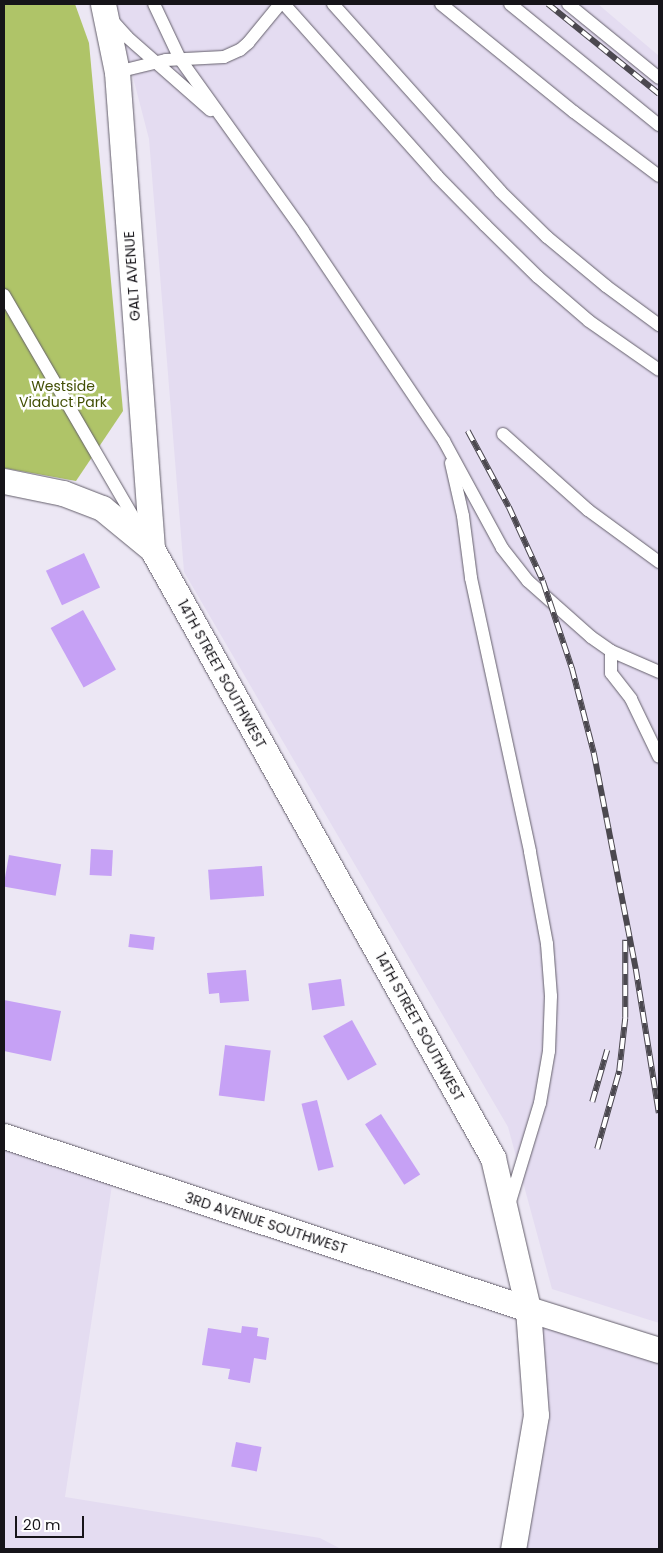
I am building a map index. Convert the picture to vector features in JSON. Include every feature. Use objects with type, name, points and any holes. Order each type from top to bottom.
[{"type":"street","name":"GALT AVENUE","points":[[103,6],[116,72],[152,549]]},
{"type":"street","points":[[4,481],[62,493],[102,508],[152,549]]},
{"type":"street","name":"14TH STREET SOUTHWEST","points":[[152,549],[494,1158],[528,1310],[536,1415],[514,1549]]},
{"type":"street","name":"3RD AVENUE SOUTHWEST","points":[[4,1136],[528,1310],[659,1350]]},
{"type":"lane","points":[[154,4],[180,59],[303,231],[444,441],[502,548],[528,581],[558,610],[611,651],[659,672]]},
{"type":"lane","points":[[116,72],[155,62],[224,57],[240,50],[280,4]]},
{"type":"lane","points":[[284,4],[431,169],[491,232],[538,277],[589,321],[659,370]]},
{"type":"lane","points":[[332,4],[500,191],[547,237],[606,286],[659,325]]},
{"type":"lane","points":[[440,4],[574,112],[659,176]]},
{"type":"lane","points":[[510,4],[659,125]]},
{"type":"lane","points":[[568,4],[659,78]]},
{"type":"lane","points":[[103,6],[121,31],[225,124]]},
{"type":"lane","points":[[4,295],[152,549]]},
{"type":"lane","points":[[503,434],[588,510],[659,562]]},
{"type":"lane","points":[[444,441],[454,472],[471,578],[530,852],[547,944],[551,996],[549,1051],[540,1103],[506,1215]]},
{"type":"lane","points":[[611,651],[609,658],[611,673],[631,699],[659,757]]},
{"type":"shaded area","points":[[114,4],[598,4],[659,56],[659,1323],[552,1289],[508,1127],[184,572],[149,139]]},
{"type":"shaded area","points":[[4,1136],[114,1172],[65,1497],[320,1538],[341,1549],[4,1549]]},
{"type":"shaded area","points":[[528,1309],[659,1350],[659,1549],[513,1549],[536,1415]]},
{"type":"green space","name":"Westside Viaduct Park","points":[[4,4],[75,4],[89,43],[123,411],[76,481],[4,468]]},
{"type":"building","points":[[84,553],[100,587],[62,605],[46,571]]},
{"type":"building","points":[[83,610],[116,669],[84,687],[51,628]]},
{"type":"building","points":[[91,849],[113,850],[112,876],[90,875]]},
{"type":"building","points":[[9,855],[61,864],[56,896],[4,887]]},
{"type":"building","points":[[262,866],[264,896],[210,900],[208,870]]},
{"type":"building","points":[[130,934],[155,937],[153,950],[128,947]]},
{"type":"building","points":[[246,970],[249,1001],[220,1003],[219,993],[209,994],[207,973]]},
{"type":"building","points":[[341,979],[345,1006],[312,1010],[308,984]]},
{"type":"building","points":[[4,1000],[61,1011],[51,1061],[4,1051]]},
{"type":"building","points":[[352,1020],[377,1065],[348,1081],[323,1036]]},
{"type":"building","points":[[225,1045],[271,1051],[264,1101],[219,1096]]},
{"type":"building","points":[[317,1100],[334,1167],[318,1171],[301,1104]]},
{"type":"building","points":[[381,1114],[420,1174],[404,1185],[365,1124]]},
{"type":"building","points":[[242,1326],[258,1328],[257,1336],[269,1338],[266,1360],[254,1358],[250,1383],[228,1379],[230,1369],[202,1365],[208,1328],[241,1333]]},
{"type":"building","points":[[236,1442],[262,1447],[257,1472],[231,1467]]},
{"type":"railway","points":[[548,4],[659,94]]},
{"type":"railway","points":[[468,431],[509,507],[543,581],[572,668],[594,753],[636,969],[659,1113]]},
{"type":"railway","points":[[597,1149],[619,1071],[625,1018],[625,940]]},
{"type":"railway","points":[[592,1102],[607,1050]]}]
